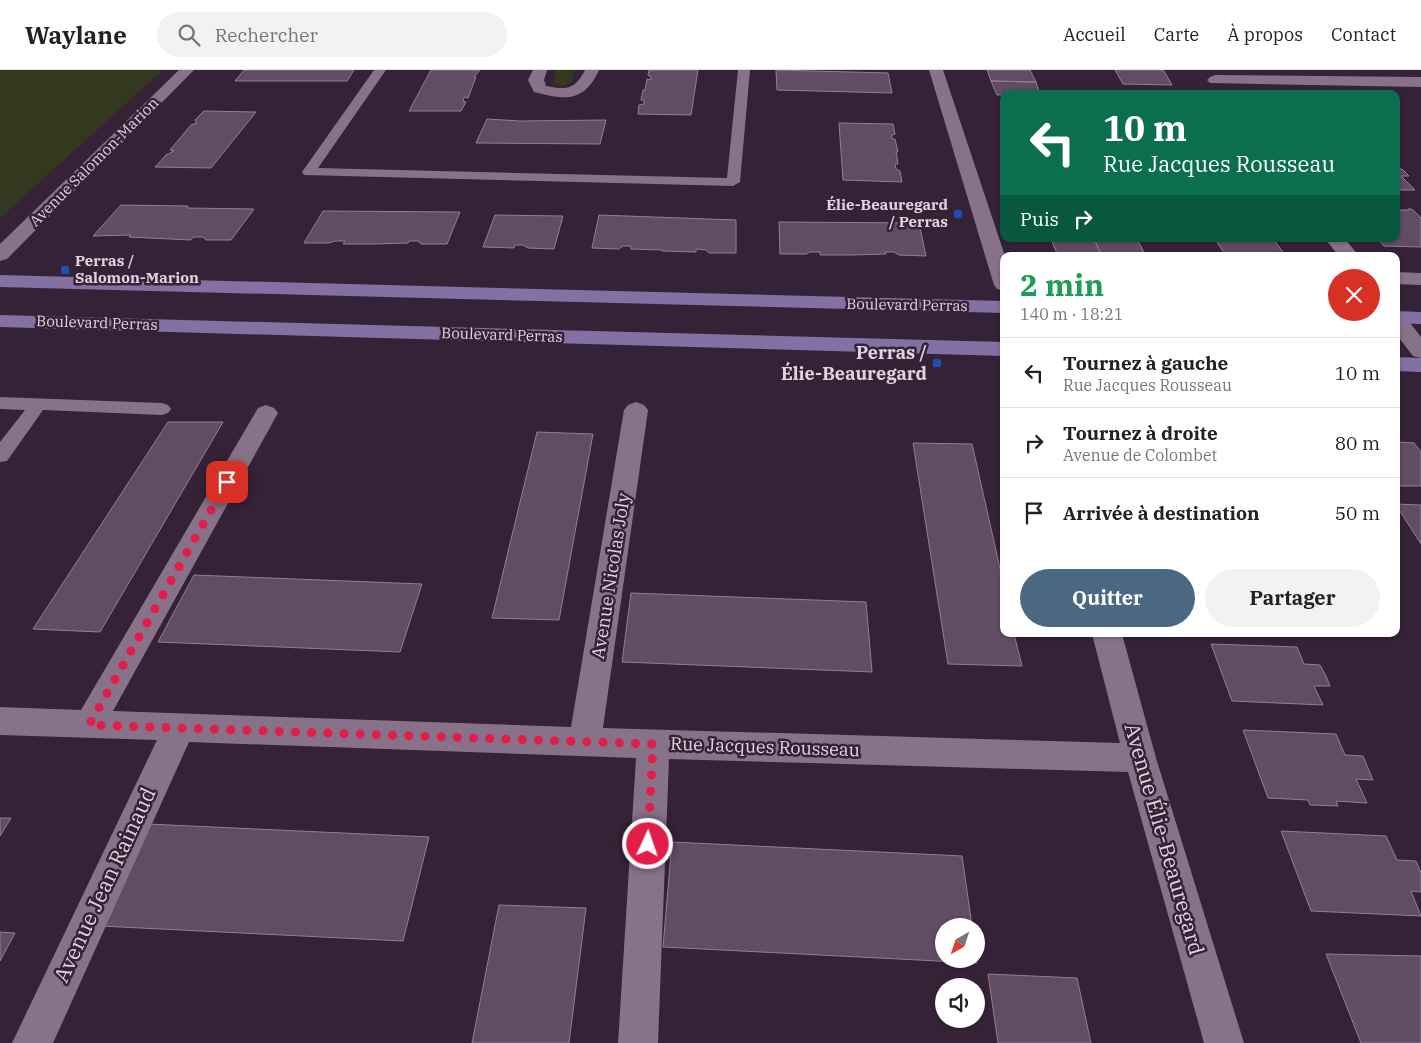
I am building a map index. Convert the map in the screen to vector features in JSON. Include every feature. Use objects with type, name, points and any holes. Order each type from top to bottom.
[{"type":"main road","name":"Boulevard Perras","points":[[0,281],[1000,307]]},
{"type":"main road","points":[[1400,318],[1421,318]]},
{"type":"main road","name":"Boulevard Perras","points":[[0,320],[1000,349]]},
{"type":"main road","points":[[1400,364],[1421,365]]},
{"type":"street","name":"Avenue Salomon-Marion","points":[[0,255],[187,70]]},
{"type":"street","points":[[540,70],[536,80],[539,89],[557,93],[576,91],[587,84],[592,70]]},
{"type":"street","points":[[936,70],[1000,272]]},
{"type":"street","points":[[1211,75],[1421,82]]},
{"type":"street","points":[[1211,75],[1222,90]]},
{"type":"street","points":[[1337,242],[1346,252]]},
{"type":"street","points":[[1400,278],[1421,279]]},
{"type":"street","points":[[1400,323],[1421,351]]},
{"type":"street","name":"Avenue Nicolas Joly","points":[[585,742],[636,410]]},
{"type":"street","points":[[89,725],[266,413]]},
{"type":"street","name":"Avenue Élie-Beauregard","points":[[1108,637],[1140,758],[1224,1043]]},
{"type":"street","name":"Rue Jacques Rousseau","points":[[0,721],[585,742],[1140,758]]},
{"type":"street","name":"Avenue Jean Rainaud","points":[[32,1043],[179,728]]},
{"type":"street","points":[[638,1043],[653,744]]},
{"type":"lane","points":[[380,70],[309,172],[733,182],[744,70]]},
{"type":"lane","points":[[0,402],[38,405],[162,408]]},
{"type":"lane","points":[[0,456],[38,405]]},
{"type":"green space","points":[[0,70],[163,70],[0,218]]},
{"type":"green space","points":[[556,70],[575,70],[571,83],[563,86],[553,84]]},
{"type":"building","points":[[244,70],[354,70],[347,81],[235,81]]},
{"type":"building","points":[[431,70],[480,70],[474,77],[476,77],[468,98],[464,97],[463,101],[466,102],[461,111],[409,111]]},
{"type":"building","points":[[649,70],[698,70],[691,115],[638,114],[639,105],[644,104],[644,100],[641,100],[647,79],[651,80],[651,77],[648,75]]},
{"type":"building","points":[[776,70],[888,73],[892,93],[777,90]]},
{"type":"building","points":[[987,70],[1030,70],[1036,82],[991,81]]},
{"type":"building","points":[[1115,70],[1161,70],[1164,71],[1172,85],[1123,84]]},
{"type":"building","points":[[991,81],[1036,82],[1039,90],[1000,90],[1000,95],[997,95]]},
{"type":"building","points":[[204,111],[256,112],[211,168],[155,167],[166,155],[174,151],[170,150],[191,125],[197,123],[195,120]]},
{"type":"building","points":[[487,119],[520,121],[606,120],[600,144],[476,143]]},
{"type":"building","points":[[839,123],[893,124],[895,134],[892,135],[892,139],[895,139],[898,152],[896,152],[898,164],[895,164],[896,169],[900,171],[902,182],[843,180]]},
{"type":"building","points":[[1400,169],[1409,176],[1401,176],[1415,190],[1400,190]]},
{"type":"building","points":[[121,205],[254,209],[231,240],[206,240],[203,237],[193,237],[191,240],[129,237],[131,235],[93,236]]},
{"type":"building","points":[[1412,209],[1421,218],[1421,247],[1384,246],[1381,242],[1400,242],[1400,210]]},
{"type":"building","points":[[323,211],[460,212],[447,244],[421,244],[418,241],[374,244],[343,244],[345,241],[304,243]]},
{"type":"building","points":[[495,215],[563,216],[554,249],[528,248],[523,245],[515,245],[514,248],[483,247]]},
{"type":"building","points":[[599,215],[736,220],[736,253],[709,253],[706,250],[696,249],[696,252],[631,249],[631,246],[623,246],[619,249],[592,248]]},
{"type":"building","points":[[779,222],[919,223],[926,256],[899,255],[894,252],[852,255],[820,255],[820,252],[780,254]]},
{"type":"building","points":[[1052,242],[1095,242],[1100,252],[1056,252]]},
{"type":"building","points":[[1095,242],[1139,242],[1144,252],[1100,252]]},
{"type":"building","points":[[1217,242],[1275,242],[1283,252],[1223,252]]},
{"type":"building","points":[[168,422],[223,422],[100,632],[33,629]]},
{"type":"building","points":[[537,432],[593,434],[559,620],[492,618]]},
{"type":"building","points":[[1400,442],[1414,443],[1421,452],[1421,486],[1400,486]]},
{"type":"building","points":[[913,443],[972,444],[1000,568],[1000,637],[1015,637],[1022,666],[948,664]]},
{"type":"building","points":[[1400,504],[1421,505],[1421,544],[1400,511]]},
{"type":"building","points":[[194,575],[422,584],[400,652],[158,642]]},
{"type":"building","points":[[631,593],[866,602],[872,672],[622,662]]},
{"type":"building","points":[[1211,644],[1297,647],[1304,664],[1320,665],[1326,676],[1330,686],[1314,686],[1323,705],[1232,701]]},
{"type":"building","points":[[1243,730],[1336,734],[1345,755],[1363,756],[1373,780],[1356,779],[1367,803],[1336,801],[1338,806],[1310,805],[1308,800],[1268,798]]},
{"type":"building","points":[[0,818],[11,818],[0,836]]},
{"type":"building","points":[[148,824],[429,837],[403,941],[100,926]]},
{"type":"building","points":[[1281,831],[1386,836],[1397,860],[1416,861],[1421,873],[1421,892],[1411,891],[1421,916],[1311,911]]},
{"type":"building","points":[[672,842],[962,856],[971,918],[935,918],[935,961],[663,947]]},
{"type":"building","points":[[499,905],[586,908],[569,1043],[472,1043]]},
{"type":"building","points":[[0,932],[15,933],[0,961]]},
{"type":"building","points":[[1326,954],[1421,956],[1421,1043],[1361,1043]]},
{"type":"building","points":[[988,974],[1077,978],[1091,1043],[998,1043]]},
{"type":"place","name":"Élie-Beauregard / Perras","points":[[958,214]]},
{"type":"place","name":"Perras / Salomon-Marion","points":[[65,270]]},
{"type":"place","name":"Perras / Élie-Beauregard","points":[[937,363]]},
{"type":"route","points":[[227,482],[89,725],[653,744],[648,844]]}]
